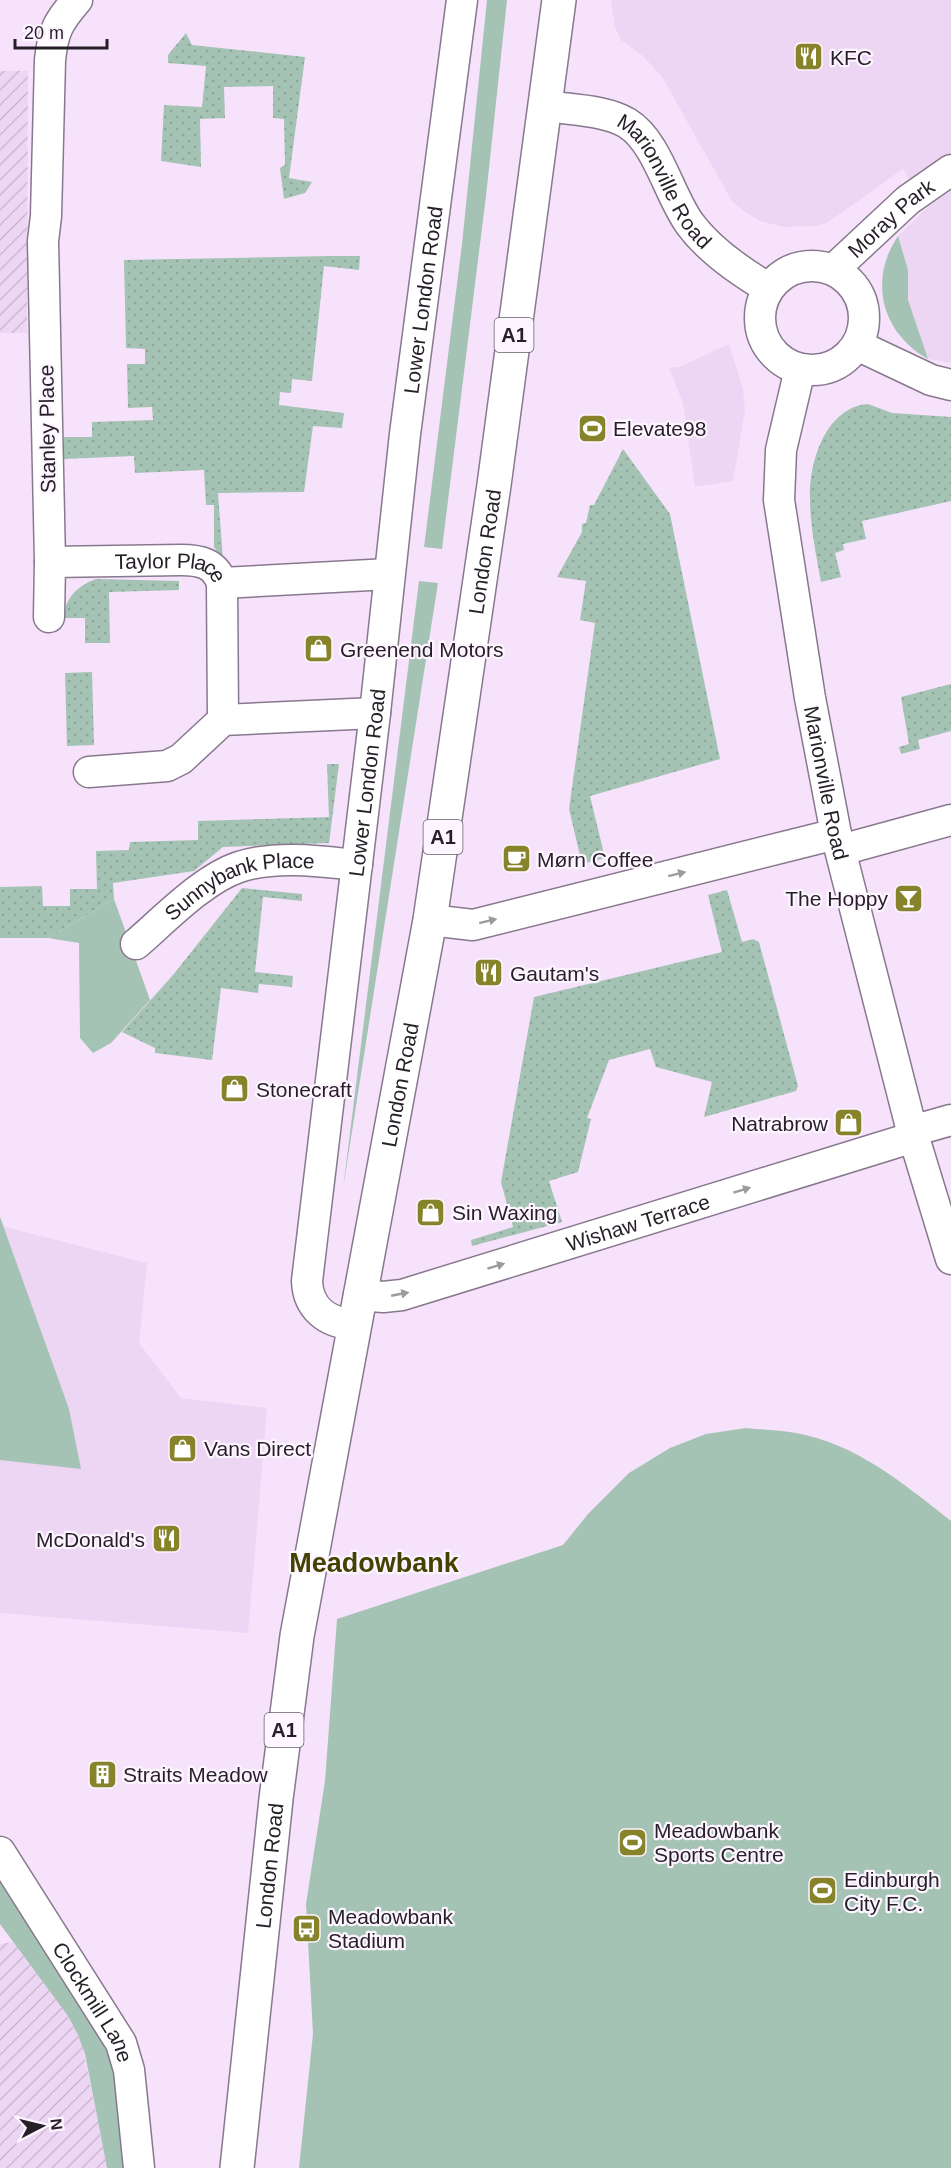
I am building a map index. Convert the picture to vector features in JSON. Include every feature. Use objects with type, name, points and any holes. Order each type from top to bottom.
[{"type":"main road","name":"London Road","points":[[237,2168],[289,1692],[311,1551],[430,920],[546,106],[559,0]]},
{"type":"street","name":"Stanley Place","points":[[49,617],[50,562],[43,241],[46,216],[52,35],[62,17],[77,0]]},
{"type":"street","name":"Lower London Road","points":[[356,1310],[335,1322],[317,1310],[309,1297],[307,1281],[375,713],[389,574],[462,0]]},
{"type":"street","name":"Marionville Road","points":[[546,106],[612,117],[628,124],[640,135],[655,158],[691,225],[732,264],[768,288]]},
{"type":"street","name":"Moray Park","points":[[833,270],[908,200],[951,170]]},
{"type":"street","points":[[816,265],[833,270],[849,280],[859,294],[864,311],[863,329],[857,345],[846,358],[832,367],[816,370],[800,369],[781,361],[767,346],[760,327],[760,307],[768,288],[789,270],[802,266],[816,265]]},
{"type":"street","points":[[857,345],[931,380],[951,385]]},
{"type":"street","name":"Marionville Road","points":[[800,369],[792,394],[781,450],[779,500],[806,675],[839,842],[913,1134],[951,1259]]},
{"type":"street","name":"Taylor Place","points":[[50,562],[200,561],[212,567],[222,583],[389,574]]},
{"type":"street","points":[[222,583],[223,720]]},
{"type":"street","points":[[89,772],[167,766],[181,759],[223,720],[375,713]]},
{"type":"street","points":[[430,920],[473,925],[839,842],[951,820]]},
{"type":"street","name":"Sunnybank Place","points":[[136,944],[215,879],[237,867],[263,861],[357,866]]},
{"type":"street","name":"Wishaw Terrace","points":[[356,1310],[383,1297],[402,1295],[951,1120]]},
{"type":"street","name":"Clockmill Lane","points":[[0,1852],[121,2043],[129,2070],[139,2168]]},
{"type":"shaded area","points":[[611,0],[951,0],[951,363],[928,359],[914,351],[894,329],[883,303],[882,271],[889,251],[898,236],[928,207],[903,169],[827,223],[816,226],[784,227],[760,221],[732,201],[662,77],[643,56],[621,40],[615,27]]},
{"type":"shaded area","points":[[0,71],[28,71],[27,333],[0,333]]},
{"type":"shaded area","points":[[729,344],[743,389],[745,410],[733,481],[695,487],[683,403],[669,368],[679,367]]},
{"type":"shaded area","points":[[0,1217],[5,1227],[147,1263],[139,1343],[181,1398],[267,1408],[248,1633],[0,1613]]},
{"type":"shaded area","points":[[13,1942],[68,2016],[82,2044],[107,2168],[0,2168],[0,1944]]},
{"type":"green space","points":[[487,0],[507,0],[486,196],[442,549],[424,547],[462,244]]},
{"type":"green space","points":[[186,33],[192,45],[305,57],[289,178],[312,182],[305,193],[284,199],[280,168],[285,165],[284,119],[273,118],[273,86],[224,87],[225,118],[200,119],[201,167],[161,161],[164,105],[202,107],[206,66],[168,63],[168,55]]},
{"type":"green space","points":[[898,236],[908,270],[908,300],[928,359],[912,348],[900,335],[890,321],[884,305],[882,288],[884,271],[889,253]]},
{"type":"green space","points":[[360,256],[359,270],[324,266],[312,381],[292,379],[291,393],[280,392],[279,405],[344,413],[342,428],[313,426],[304,492],[218,493],[223,560],[214,547],[214,505],[206,505],[204,470],[135,473],[134,456],[64,459],[64,437],[92,437],[92,422],[153,420],[152,407],[128,408],[127,364],[145,364],[145,349],[126,348],[124,260]]},
{"type":"green space","points":[[868,404],[892,413],[951,417],[951,501],[862,521],[866,539],[843,544],[844,550],[835,553],[841,577],[821,582],[810,498],[810,484],[817,453],[831,426],[841,415],[853,407]]},
{"type":"green space","points":[[623,449],[670,514],[720,759],[590,796],[605,858],[582,864],[569,809],[595,623],[580,620],[586,581],[557,577],[582,532],[582,524],[586,523],[590,505],[594,505]]},
{"type":"green space","points":[[96,579],[179,581],[179,590],[109,592],[110,643],[85,643],[85,618],[64,618],[65,611],[74,593]]},
{"type":"green space","points":[[419,581],[438,583],[343,1189]]},
{"type":"green space","points":[[92,672],[94,745],[67,746],[65,673]]},
{"type":"green space","points":[[951,684],[951,731],[918,740],[920,749],[901,754],[899,747],[909,744],[901,697]]},
{"type":"green space","points":[[327,764],[339,764],[329,843],[223,847],[194,871],[113,883],[114,899],[48,938],[0,938],[0,887],[42,886],[43,906],[70,906],[70,889],[97,889],[96,851],[129,850],[130,842],[198,840],[198,821],[329,817]]},
{"type":"green space","points":[[242,888],[302,894],[302,901],[263,897],[255,972],[293,976],[292,987],[259,984],[258,993],[221,988],[212,1060],[155,1053],[155,1048],[122,1032],[173,975]]},
{"type":"green space","points":[[727,890],[742,942],[753,939],[759,942],[798,1086],[796,1091],[704,1117],[712,1082],[656,1067],[650,1049],[609,1060],[587,1118],[591,1119],[578,1172],[549,1181],[562,1222],[472,1246],[471,1240],[513,1227],[501,1182],[534,997],[722,952],[708,895]]},
{"type":"green space","points":[[114,899],[150,1000],[111,1043],[93,1053],[80,1038],[79,943],[48,938]]},
{"type":"green space","points":[[0,1217],[69,1409],[81,1469],[0,1460]]},
{"type":"green space","name":"Meadowbank Sports Centre","points":[[746,1428],[796,1433],[839,1446],[879,1467],[951,1521],[951,2168],[299,2168],[313,2034],[306,1904],[325,1781],[337,1619],[563,1545],[588,1514],[629,1473],[670,1448],[706,1434]]},
{"type":"green space","points":[[0,1867],[109,2035],[131,2168],[107,2168],[85,2054],[78,2035],[68,2016],[0,1924]]},
{"type":"place","name":"KFC","points":[[809,57]]},
{"type":"place","name":"Elevate98","points":[[592,428]]},
{"type":"place","name":"Greenend Motors","points":[[319,649]]},
{"type":"place","name":"Mørn Coffee","points":[[516,859]]},
{"type":"place","name":"The Hoppy","points":[[909,898]]},
{"type":"place","name":"Gautam's","points":[[489,973]]},
{"type":"place","name":"Stonecraft","points":[[235,1089]]},
{"type":"place","name":"Natrabrow","points":[[849,1123]]},
{"type":"place","name":"Sin Waxing","points":[[431,1212]]},
{"type":"place","name":"Vans Direct","points":[[183,1448]]},
{"type":"place","name":"McDonald's","points":[[166,1539]]},
{"type":"place","name":"Straits Meadow","points":[[102,1774]]},
{"type":"place","name":"Meadowbank Sports Centre","points":[[633,1842]]},
{"type":"place","name":"Edinburgh City F.C.","points":[[823,1891]]},
{"type":"place","name":"Meadowbank Stadium","points":[[307,1928]]},
{"type":"district","name":"Meadowbank","points":[[374,1563]]}]
